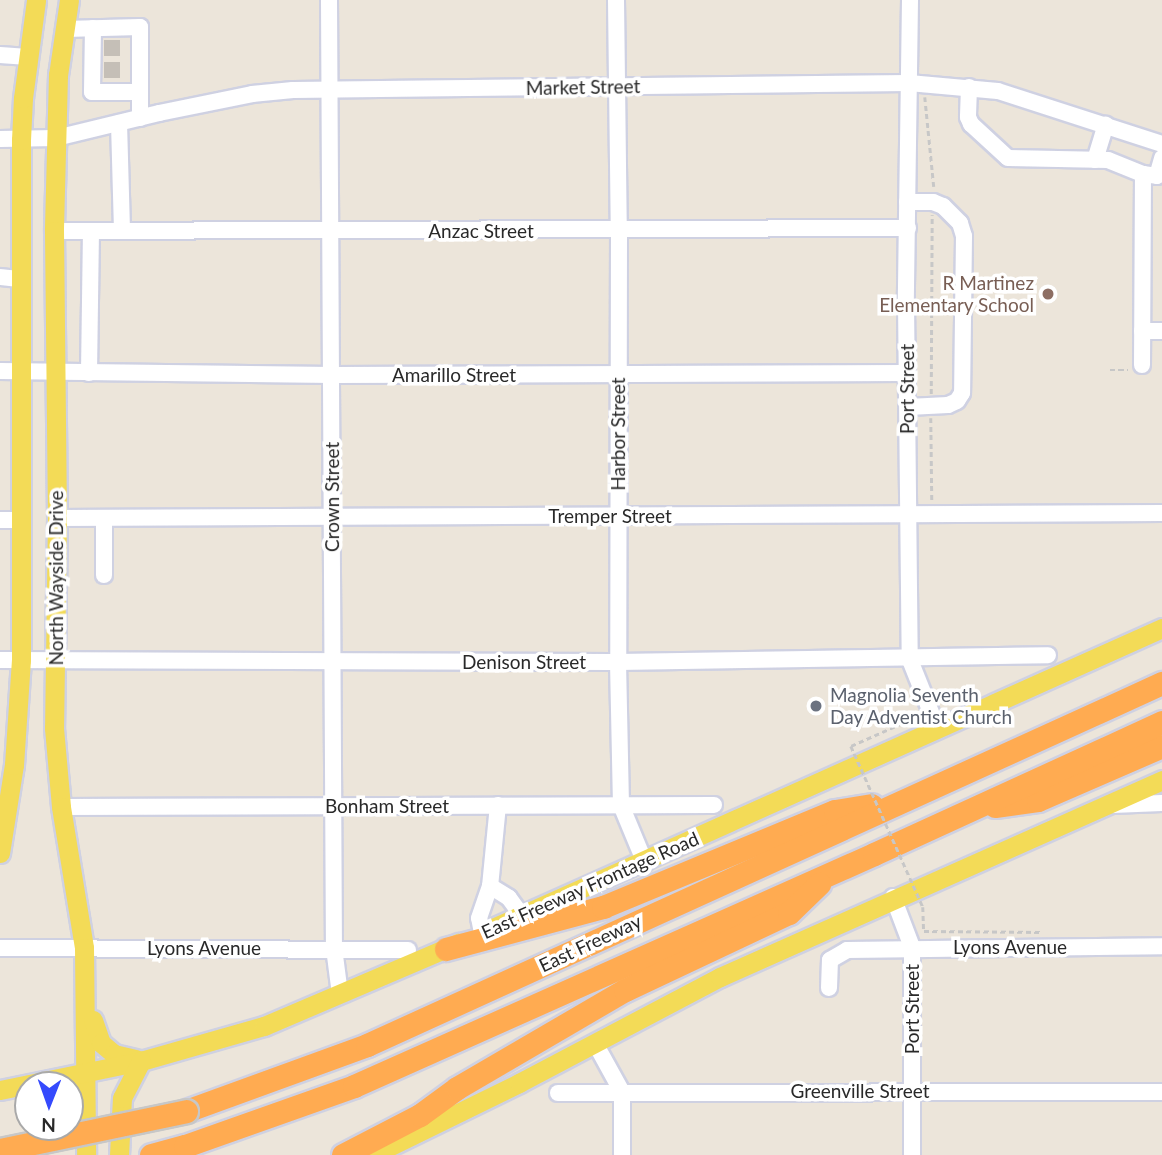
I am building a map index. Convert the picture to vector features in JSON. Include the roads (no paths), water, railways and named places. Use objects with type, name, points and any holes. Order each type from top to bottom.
[{"type":"highway","points":[[1125,699],[1162,666]]},
{"type":"highway","name":"East Freeway","points":[[0,1150],[186,1111],[367,1045],[1162,683]]},
{"type":"highway","name":"East Freeway","points":[[151,1155],[185,1146],[354,1086],[1162,722]]},
{"type":"highway","points":[[971,809],[1038,800],[1162,746]]},
{"type":"highway","points":[[446,949],[603,906],[835,811],[899,801]]},
{"type":"highway","points":[[343,1155],[420,1115],[457,1088],[625,990],[789,913],[830,873]]},
{"type":"main road","name":"North Wayside Drive","points":[[0,853],[3,808],[14,765],[21,660],[9,520],[10,278],[28,57],[36,0]]},
{"type":"main road","name":"North Wayside Drive","points":[[69,0],[58,75],[54,231],[57,518],[54,728],[61,807],[84,948],[88,1073],[86,1155]]},
{"type":"main road","name":"East Freeway Frontage Road","points":[[0,1090],[88,1073],[264,1026],[645,863],[1162,628]]},
{"type":"main road","points":[[372,1155],[720,977],[894,897],[1162,780]]},
{"type":"main road","points":[[86,987],[95,1032],[101,1043],[114,1054],[141,1060],[122,1098],[119,1155]]},
{"type":"street","name":"Crown Street","points":[[329,0],[334,948],[340,994]]},
{"type":"street","name":"Harbor Street","points":[[616,0],[619,231],[618,662],[621,805],[645,863]]},
{"type":"street","name":"Port Street","points":[[910,0],[906,516],[909,660],[938,730]]},
{"type":"street","points":[[65,29],[140,27],[134,48],[133,70],[140,92],[140,118]]},
{"type":"street","points":[[93,28],[98,48],[98,70],[92,92],[140,92]]},
{"type":"street","points":[[0,55],[28,57]]},
{"type":"street","name":"Market Street","points":[[0,139],[56,138],[252,94],[330,90],[909,83],[998,91],[1162,144]]},
{"type":"street","points":[[969,87],[968,117],[971,124],[1002,155],[1108,160],[1143,174],[1157,176],[1162,158]]},
{"type":"street","points":[[119,123],[122,231]]},
{"type":"street","points":[[1096,160],[1106,125]]},
{"type":"street","points":[[1142,365],[1143,174]]},
{"type":"street","points":[[907,202],[933,202],[943,206],[960,223],[964,236],[962,393],[957,401],[948,405],[908,407]]},
{"type":"street","name":"Anzac Street","points":[[54,231],[908,228]]},
{"type":"street","points":[[89,373],[92,231]]},
{"type":"street","points":[[1142,331],[1162,331]]},
{"type":"street","name":"Amarillo Street","points":[[9,371],[333,375],[907,373]]},
{"type":"street","name":"Tremper Street","points":[[57,518],[1162,513]]},
{"type":"street","points":[[104,518],[104,575]]},
{"type":"street","name":"Denison Street","points":[[0,660],[618,662],[909,660],[1048,655]]},
{"type":"street","points":[[1101,805],[1162,803]]},
{"type":"street","points":[[482,933],[479,918],[490,886],[498,805]]},
{"type":"street","name":"Bonham Street","points":[[61,807],[713,805]]},
{"type":"street","points":[[490,886],[509,898],[522,916]]},
{"type":"street","points":[[894,897],[912,947]]},
{"type":"street","name":"Lyons Avenue","points":[[829,988],[830,960],[847,950],[912,947],[1162,946]]},
{"type":"street","name":"Port Street","points":[[912,947],[912,1155]]},
{"type":"street","name":"Lyons Avenue","points":[[0,948],[408,950]]},
{"type":"street","points":[[595,1043],[622,1091],[622,1155]]},
{"type":"street","name":"Greenville Street","points":[[558,1093],[912,1090],[1162,1092]]},
{"type":"tunnel","points":[[104,48],[128,48]]},
{"type":"tunnel","points":[[104,70],[127,70]]},
{"type":"place","name":"R Martinez Elementary School","points":[[1048,294]]},
{"type":"place","name":"Magnolia Seventh Day Adventist Church","points":[[816,706]]}]
